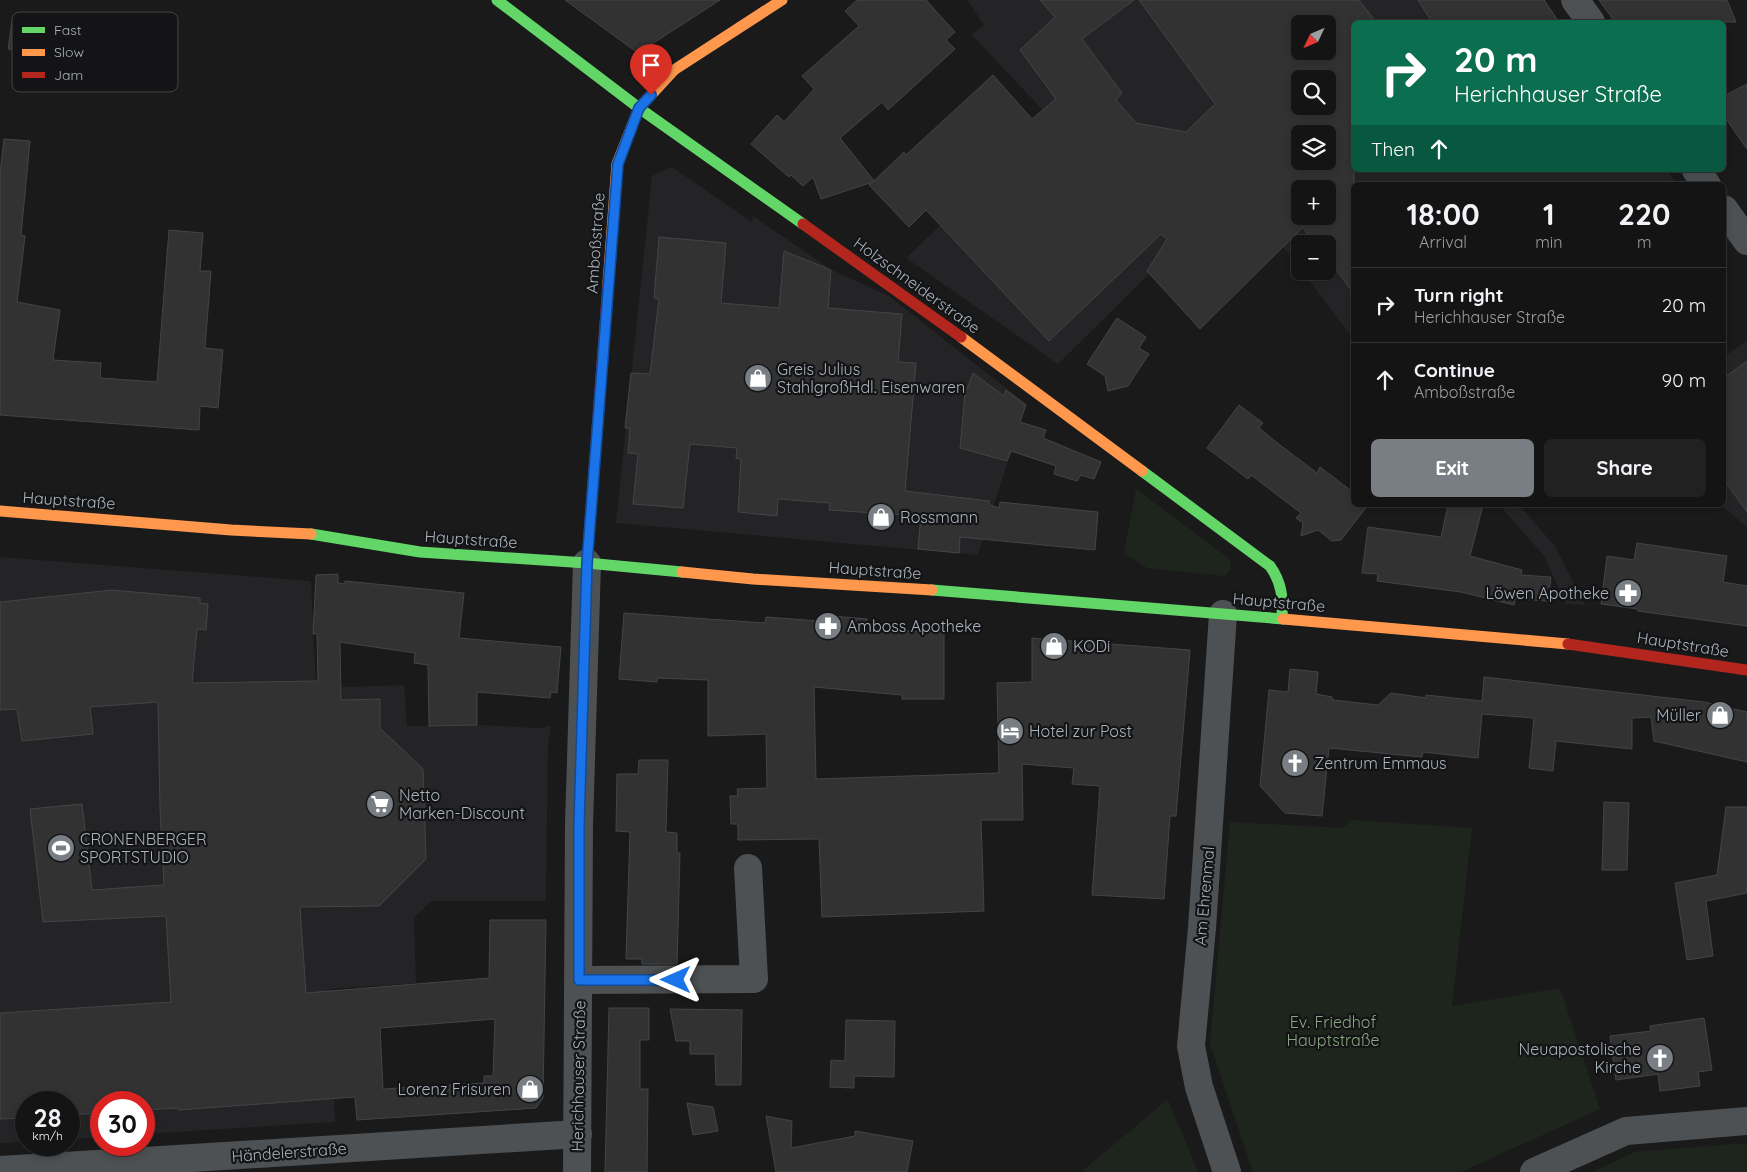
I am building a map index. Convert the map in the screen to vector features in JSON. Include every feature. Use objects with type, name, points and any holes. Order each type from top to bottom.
[{"type":"main road","name":"Holzschneiderstraße","points":[[497,0],[639,108],[941,322],[1270,566],[1280,579],[1283,594],[1282,618]]},
{"type":"main road","name":"Amboßstraße","points":[[587,563],[618,164],[639,108],[674,70],[782,0]]},
{"type":"main road","name":"Hauptstraße","points":[[0,511],[231,530],[303,533],[420,552],[587,563],[753,579],[906,588],[1282,618],[1588,646],[1747,670]]},
{"type":"street","points":[[1575,0],[1590,20]]},
{"type":"street","points":[[1726,212],[1747,241]]},
{"type":"street","name":"Herichhauser Straße","points":[[577,1172],[579,825],[587,563]]},
{"type":"street","name":"Am Ehrenmal","points":[[1223,614],[1204,908],[1190,1046],[1199,1087],[1227,1172]]},
{"type":"street","name":"Herichhauser Straße","points":[[579,980],[754,979],[748,868]]},
{"type":"street","points":[[1534,1172],[1626,1131],[1747,1121]]},
{"type":"street","name":"Händelerstraße","points":[[0,1170],[578,1134]]},
{"type":"shaded area","points":[[967,0],[1544,0],[1559,20],[1351,20],[1351,172],[1668,172],[1676,182],[1351,182],[1351,336],[1309,280],[1336,280],[1336,235],[1291,235],[1291,257],[1283,247],[1200,329],[1149,274],[1058,364],[906,258],[1051,119],[972,35],[984,25]]},
{"type":"shaded area","points":[[672,167],[752,222],[753,216],[830,269],[889,296],[1026,404],[978,555],[616,523],[652,176]]},
{"type":"shaded area","points":[[1747,340],[1747,527],[1723,507],[1726,507],[1726,356]]},
{"type":"shaded area","points":[[1501,507],[1521,507],[1555,546],[1585,605],[1566,604],[1544,556]]},
{"type":"shaded area","points":[[0,557],[311,581],[316,688],[404,685],[407,726],[480,725],[540,728],[551,725],[548,745],[546,901],[431,901],[414,918],[416,983],[330,989],[335,1122],[155,1133],[155,1091],[90,1091],[90,1138],[80,1138],[80,1091],[15,1091],[15,1142],[0,1143]]},
{"type":"green space","points":[[1136,489],[1228,558],[1231,564],[1230,570],[1224,576],[1147,568],[1124,553]]},
{"type":"green space","name":"Ev. Friedhof Hauptstraße","points":[[1352,820],[1472,828],[1452,1006],[1560,988],[1600,1109],[1461,1172],[1253,1172],[1210,1044],[1230,822],[1343,828]]},
{"type":"green space","points":[[1167,1100],[1198,1172],[1081,1172]]},
{"type":"green space","points":[[1747,1143],[1747,1172],[1593,1172],[1634,1152]]},
{"type":"building","points":[[565,0],[720,0],[638,53]]},
{"type":"building","points":[[857,0],[926,0],[955,32],[946,40],[955,49],[888,110],[882,102],[840,138],[874,181],[904,152],[906,155],[993,75],[1032,119],[1056,99],[1020,50],[1055,17],[1040,0],[1134,0],[1082,39],[1122,93],[1116,100],[1136,123],[1186,132],[1215,104],[1139,0],[1359,0],[1374,20],[1351,20],[1351,172],[1354,172],[1354,182],[1351,182],[1351,290],[1336,269],[1336,235],[1308,235],[1303,227],[1295,235],[1291,235],[1291,239],[1200,329],[1147,271],[1167,239],[1161,234],[1049,341],[926,210],[909,227],[869,185],[873,182],[821,199],[813,177],[803,186],[791,175],[789,177],[751,144],[777,115],[784,122],[814,89],[802,76],[859,26],[845,11]]},
{"type":"building","points":[[1418,0],[1544,0],[1558,20],[1431,20]]},
{"type":"building","points":[[1599,0],[1727,0],[1736,22],[1726,22],[1726,20],[1614,20]]},
{"type":"building","points":[[12,22],[12,50],[8,49]]},
{"type":"building","points":[[1747,84],[1747,149],[1726,119],[1726,95]]},
{"type":"building","points":[[4,139],[30,141],[21,235],[25,236],[17,302],[60,310],[53,360],[101,363],[100,378],[157,382],[169,230],[203,233],[200,271],[211,271],[205,348],[223,350],[218,408],[200,406],[199,430],[0,415],[0,173]]},
{"type":"building","points":[[659,237],[726,243],[721,303],[779,308],[784,251],[831,270],[828,308],[902,314],[898,362],[916,363],[905,491],[989,501],[989,505],[999,508],[1000,502],[1098,512],[1095,550],[960,537],[959,553],[918,549],[921,516],[829,510],[830,503],[778,499],[777,516],[738,512],[741,459],[736,458],[737,448],[690,444],[683,508],[633,504],[638,454],[628,453],[630,428],[625,428],[631,373],[650,374],[659,299],[654,298]]},
{"type":"building","points":[[1117,318],[1146,337],[1139,348],[1149,354],[1128,386],[1108,391],[1105,376],[1087,364]]},
{"type":"building","points":[[1747,361],[1747,512],[1726,483],[1726,377]]},
{"type":"building","points":[[973,373],[1004,396],[1006,390],[1026,405],[1020,422],[1046,430],[1043,438],[1101,462],[1094,479],[1081,475],[1077,481],[1054,474],[1056,466],[1011,451],[1007,461],[960,448],[965,394]]},
{"type":"building","points":[[1239,405],[1263,423],[1259,428],[1276,442],[1317,473],[1320,467],[1351,491],[1351,507],[1366,507],[1341,540],[1332,541],[1318,530],[1301,536],[1303,523],[1296,518],[1301,513],[1251,475],[1248,479],[1207,448]]},
{"type":"building","points":[[1448,507],[1482,507],[1470,556],[1522,570],[1521,575],[1551,577],[1548,601],[1515,599],[1514,605],[1461,592],[1377,581],[1378,574],[1362,573],[1368,527],[1441,537]]},
{"type":"building","points":[[1637,543],[1727,556],[1723,582],[1747,586],[1747,626],[1601,604],[1607,556],[1634,560]]},
{"type":"building","points":[[338,574],[338,583],[345,584],[345,581],[464,593],[459,638],[561,647],[557,693],[551,692],[550,698],[477,692],[477,725],[429,726],[428,665],[414,663],[415,653],[340,642],[341,700],[380,699],[380,728],[423,769],[426,859],[379,906],[300,907],[306,993],[489,978],[490,920],[546,920],[543,1098],[536,1108],[357,1120],[355,1097],[178,1110],[178,1108],[155,1109],[155,1091],[90,1091],[90,1114],[80,1114],[80,1091],[15,1091],[15,1118],[0,1119],[0,1013],[171,1002],[166,916],[43,922],[30,809],[82,804],[92,890],[164,885],[158,702],[90,707],[93,734],[22,741],[17,709],[0,710],[0,602],[112,590],[200,598],[200,603],[208,604],[206,630],[197,629],[192,683],[318,681],[317,634],[313,634],[316,575]],"holes":[[[495,1019],[493,1076],[484,1076],[484,1083],[383,1089],[380,1028]]]},
{"type":"building","points":[[624,613],[765,623],[766,617],[819,621],[820,615],[867,619],[867,628],[944,633],[944,699],[902,699],[902,695],[814,687],[816,779],[999,773],[997,683],[1032,682],[1032,638],[1190,650],[1176,816],[1170,816],[1164,899],[1092,895],[1100,786],[1072,784],[1074,768],[1022,764],[1023,820],[981,820],[984,911],[822,917],[819,839],[738,840],[738,824],[731,824],[730,796],[738,796],[737,789],[767,788],[766,734],[708,736],[708,680],[657,678],[657,682],[619,679]]},
{"type":"building","points":[[1290,669],[1318,672],[1316,694],[1332,697],[1333,700],[1378,705],[1391,693],[1426,698],[1426,695],[1482,701],[1484,677],[1704,702],[1747,712],[1747,762],[1654,741],[1651,717],[1632,718],[1632,749],[1556,741],[1553,771],[1529,768],[1534,718],[1482,714],[1478,758],[1423,752],[1422,757],[1329,748],[1322,816],[1285,813],[1260,786],[1269,690],[1288,692]]},
{"type":"building","points":[[639,760],[668,760],[666,832],[677,833],[677,853],[680,853],[677,964],[642,964],[642,959],[626,959],[630,832],[616,831],[617,774],[638,774]]},
{"type":"building","points":[[1604,802],[1629,803],[1627,870],[1602,870]]},
{"type":"building","points":[[1726,807],[1747,807],[1747,893],[1706,901],[1713,956],[1687,960],[1675,883],[1717,875]]},
{"type":"building","points":[[609,1008],[649,1008],[649,1040],[640,1040],[640,1089],[648,1089],[647,1172],[605,1172]]},
{"type":"building","points":[[670,1009],[742,1010],[741,1085],[716,1085],[715,1054],[690,1054],[690,1041],[676,1041]]},
{"type":"building","name":"Neuapostolische Kirche","points":[[1704,1018],[1712,1070],[1698,1072],[1700,1086],[1660,1091],[1658,1074],[1616,1080],[1610,1036],[1651,1031],[1650,1026]]},
{"type":"building","points":[[846,1020],[895,1021],[894,1077],[854,1076],[854,1088],[830,1087],[831,1060],[845,1061]]},
{"type":"building","points":[[687,1103],[713,1107],[718,1131],[693,1135]]},
{"type":"building","points":[[766,1116],[792,1121],[791,1148],[855,1136],[855,1131],[913,1141],[907,1172],[776,1172]]},
{"type":"traffic: fast","points":[[497,0],[639,108],[803,224]]},
{"type":"traffic: fast","points":[[1142,471],[1270,566],[1277,578],[1281,591],[1282,618]]},
{"type":"traffic: fast","points":[[311,534],[420,552],[587,563],[682,572]]},
{"type":"traffic: fast","points":[[932,590],[1283,619]]},
{"type":"traffic: slow","points":[[608,284],[617,164],[639,108],[674,70],[782,0]]},
{"type":"traffic: slow","points":[[961,337],[1142,471]]},
{"type":"traffic: slow","points":[[0,511],[231,530],[311,534]]},
{"type":"traffic: slow","points":[[682,572],[753,579],[932,590]]},
{"type":"traffic: slow","points":[[1283,619],[1568,644]]},
{"type":"traffic: jam","points":[[803,224],[961,337]]},
{"type":"traffic: jam","points":[[587,563],[608,284]]},
{"type":"traffic: jam","points":[[1568,644],[1747,670]]},
{"type":"place","name":"Greis Julius StahlgroßHdl. Eisenwaren","points":[[758,378]]},
{"type":"place","name":"Rossmann","points":[[881,517]]},
{"type":"place","name":"Löwen Apotheke","points":[[1628,593]]},
{"type":"place","name":"Amboss Apotheke","points":[[828,626]]},
{"type":"place","name":"KODi","points":[[1054,646]]},
{"type":"place","name":"Müller","points":[[1720,715]]},
{"type":"place","name":"Hotel zur Post","points":[[1010,731]]},
{"type":"place","name":"Zentrum Emmaus","points":[[1295,763]]},
{"type":"place","name":"Netto Marken-Discount","points":[[380,804]]},
{"type":"place","name":"CRONENBERGER SPORTSTUDIO","points":[[61,848]]},
{"type":"place","name":"Neuapostolische Kirche","points":[[1660,1058]]},
{"type":"place","name":"Lorenz Frisuren","points":[[530,1089]]},
{"type":"route","points":[[651,95],[639,108],[618,164],[587,563],[579,825],[579,980],[676,980]]}]
